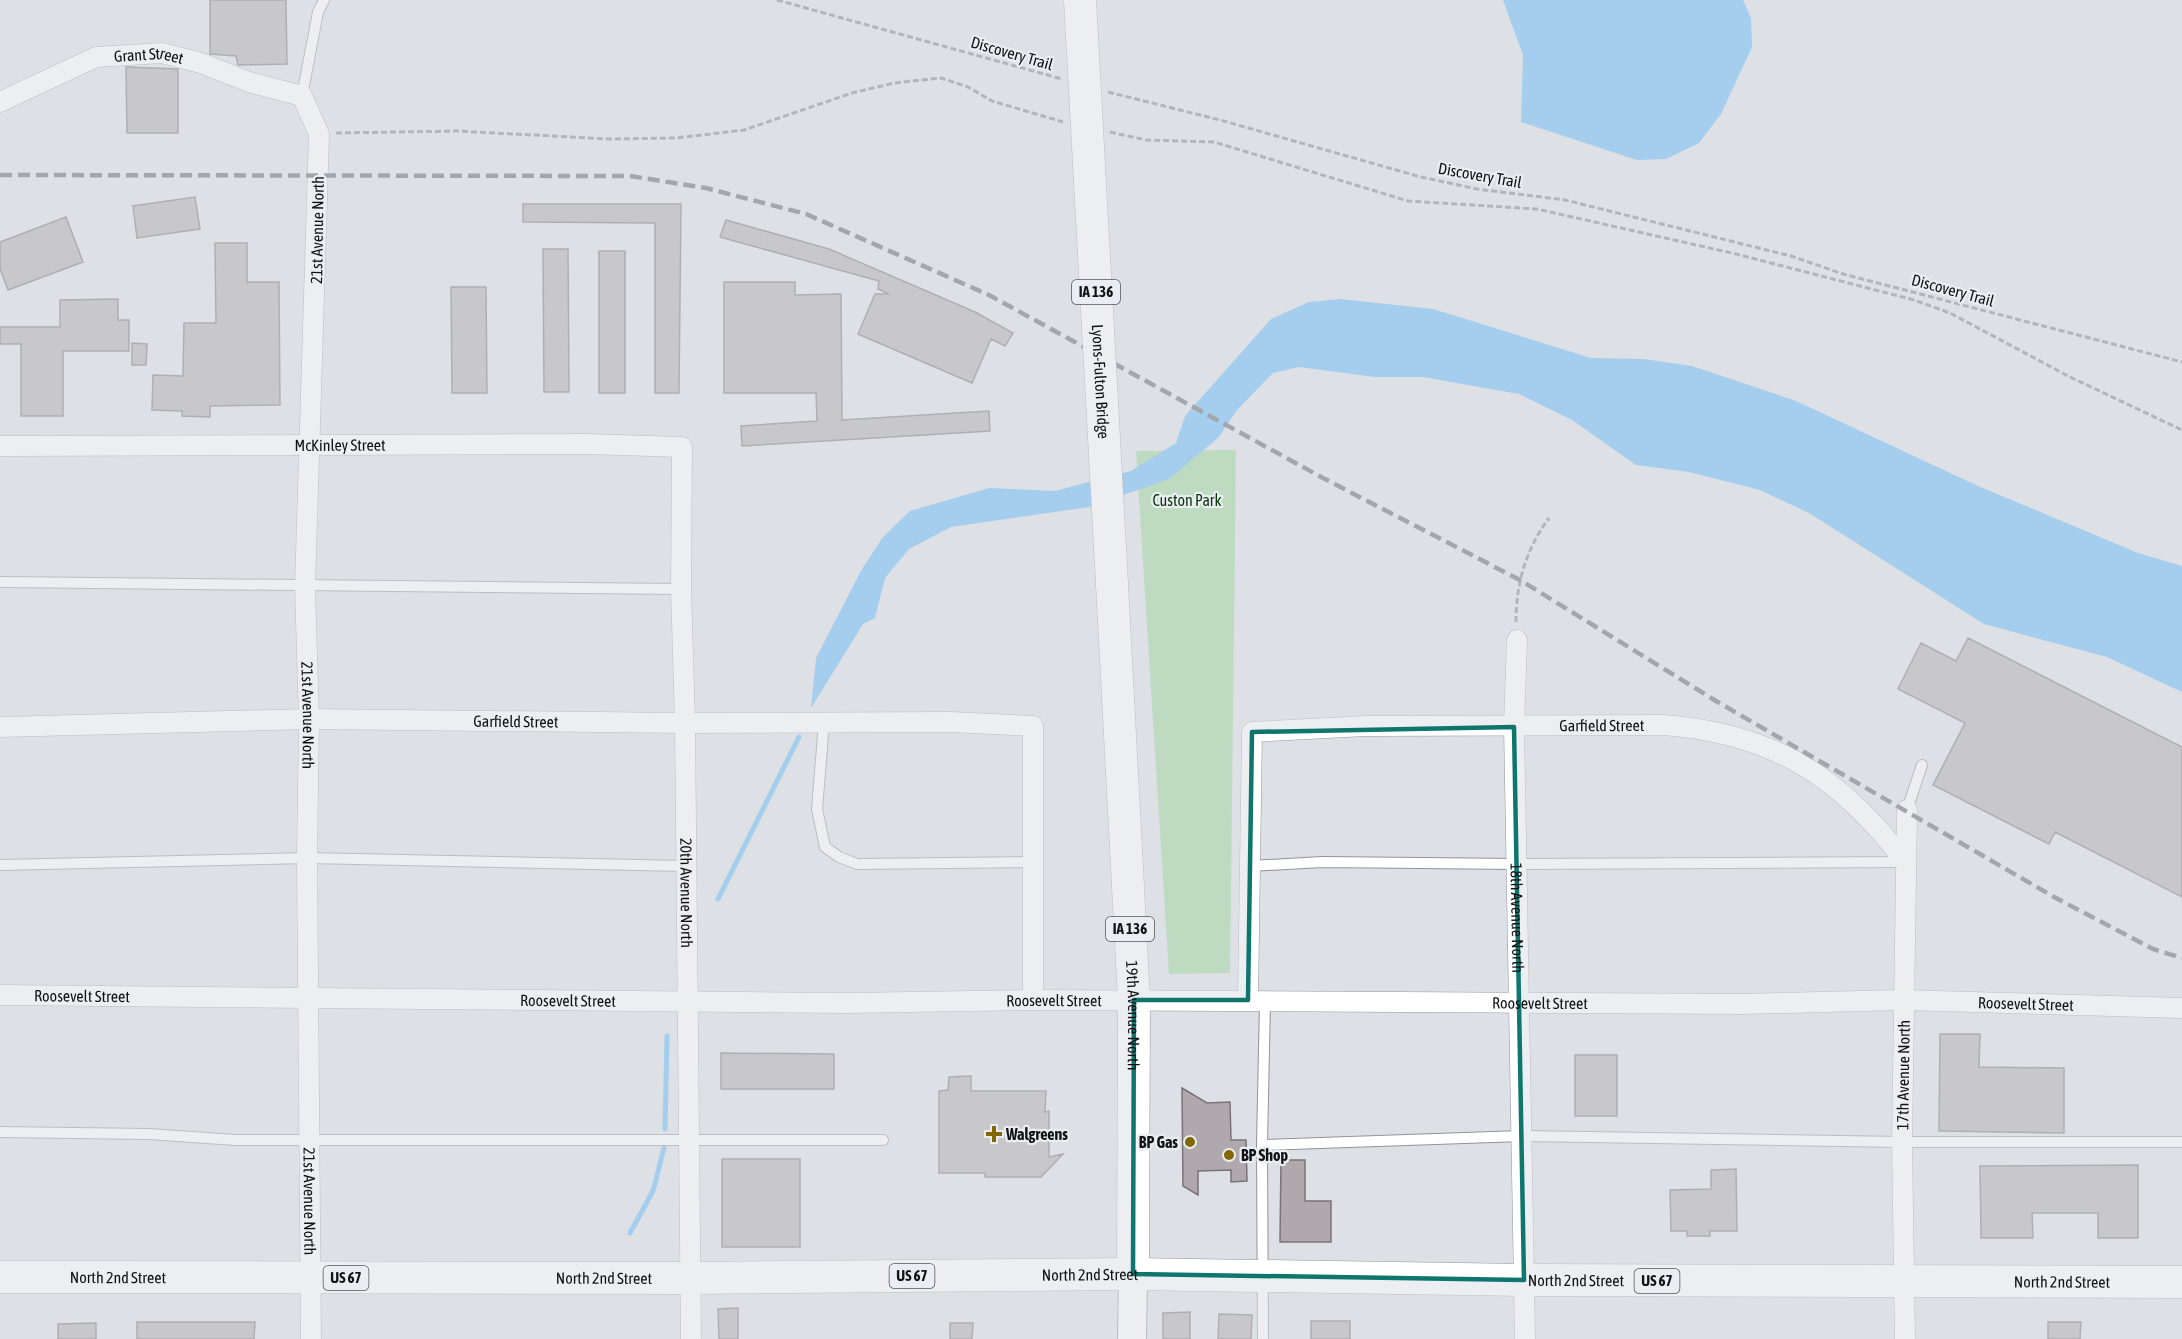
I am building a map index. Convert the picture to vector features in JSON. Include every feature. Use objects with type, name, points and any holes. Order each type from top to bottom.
[{"type":"main road","name":"Lyons-Fulton Bridge","points":[[1080,0],[1112,584]]},
{"type":"main road","name":"19th Avenue North","points":[[1112,584],[1134,1000],[1132,1339]]},
{"type":"main road","name":"North 2nd Street","points":[[0,1277],[692,1278],[1133,1274],[1524,1280],[2182,1282]]},
{"type":"street","name":"Grant Street","points":[[0,102],[96,57],[162,53],[201,63],[249,82],[302,96]]},
{"type":"street","name":"21st Avenue North","points":[[302,96],[319,134],[312,444],[305,587],[309,719],[307,858],[311,1339]]},
{"type":"street","name":"McKinley Street","points":[[0,446],[312,444],[682,447]]},
{"type":"street","name":"20th Avenue North","points":[[682,447],[681,589],[685,723],[684,866],[690,1138],[691,1339]]},
{"type":"street","name":"18th Avenue North","points":[[1516,640],[1514,727],[1526,1339]]},
{"type":"street","name":"Garfield Street","points":[[0,727],[309,719],[685,723],[951,722],[1033,726],[1032,862]]},
{"type":"street","name":"Garfield Street","points":[[1250,866],[1252,732],[1365,726],[1663,725],[1705,728],[1749,739],[1799,763],[1844,794],[1878,826],[1905,861]]},
{"type":"street","name":"17th Avenue North","points":[[1905,1339],[1902,1142],[1907,810]]},
{"type":"street","points":[[1032,862],[1033,1000]]},
{"type":"street","points":[[1250,866],[1256,1001]]},
{"type":"street","name":"Roosevelt Street","points":[[0,995],[308,996],[847,1004],[1033,1000],[1743,1004],[1904,1000],[2182,1008]]},
{"type":"lane","points":[[302,96],[318,12],[324,0]]},
{"type":"lane","points":[[0,582],[305,587],[681,589]]},
{"type":"lane","points":[[824,723],[817,809],[825,847],[839,857],[856,864],[1032,862]]},
{"type":"lane","points":[[1907,810],[1922,765]]},
{"type":"lane","points":[[0,865],[307,858],[684,866]]},
{"type":"lane","points":[[1250,866],[1322,862],[1517,864],[1905,861]]},
{"type":"lane","points":[[1256,1001],[1262,1145],[1263,1339]]},
{"type":"lane","points":[[0,1132],[310,1140],[690,1138],[883,1140]]},
{"type":"lane","points":[[1262,1145],[1522,1136],[1902,1142],[2182,1142]]},
{"type":"path","name":"Discovery Trail","points":[[777,0],[1067,81]]},
{"type":"path","points":[[319,134],[458,131],[608,140],[676,138],[744,130],[852,93],[894,83],[941,78],[968,87],[992,101],[1071,124]]},
{"type":"path","name":"Discovery Trail","points":[[1101,90],[1220,120],[1421,177],[1477,189],[1564,200],[1791,256],[1843,274],[2182,362]]},
{"type":"path","points":[[1103,131],[1146,140],[1214,142],[1408,201],[1538,209],[1736,254],[1914,300],[1950,313],[2080,383],[2182,430]]},
{"type":"path","points":[[1516,640],[1516,599],[1522,571],[1533,539],[1549,518]]},
{"type":"highlighted area","points":[[1514,727],[1524,1280],[1133,1274],[1134,1000],[1248,1000],[1252,732]]},
{"type":"green space","name":"Custon Park","points":[[1236,450],[1230,973],[1169,974],[1136,451]]},
{"type":"water","points":[[1503,0],[1743,0],[1751,18],[1752,47],[1721,114],[1699,143],[1666,159],[1637,160],[1521,122],[1523,55]]},
{"type":"water","points":[[1340,299],[1433,309],[1591,358],[1644,359],[1692,366],[1796,401],[1978,486],[2138,553],[2182,566],[2182,692],[2107,657],[1984,624],[1809,513],[1760,490],[1689,472],[1636,465],[1572,420],[1519,394],[1423,377],[1375,377],[1299,367],[1273,373],[1237,410],[1218,438],[1169,479],[1089,507],[951,527],[909,549],[885,578],[875,618],[863,624],[811,708],[816,658],[862,569],[883,537],[910,511],[989,488],[1055,491],[1131,471],[1176,443],[1185,416],[1271,319],[1309,302]]},
{"type":"building","points":[[210,0],[286,0],[287,64],[238,65],[236,56],[210,54]]},
{"type":"building","points":[[126,67],[178,69],[178,133],[127,133]]},
{"type":"building","points":[[195,197],[200,229],[137,238],[133,206]]},
{"type":"building","points":[[523,204],[681,204],[679,393],[655,393],[655,223],[523,222]]},
{"type":"building","points":[[66,217],[83,262],[8,290],[0,269],[0,242]]},
{"type":"building","points":[[726,220],[829,249],[975,312],[1013,333],[1005,346],[991,339],[972,383],[858,334],[875,294],[889,294],[878,289],[879,281],[720,237]]},
{"type":"building","points":[[215,243],[247,243],[247,282],[279,282],[280,405],[210,406],[210,417],[182,416],[182,411],[152,410],[153,375],[183,376],[184,323],[216,323]]},
{"type":"building","points":[[543,249],[568,249],[569,392],[544,392]]},
{"type":"building","points":[[599,251],[625,251],[625,393],[599,393]]},
{"type":"building","points":[[724,282],[795,282],[795,295],[841,294],[842,420],[989,411],[990,431],[742,446],[741,426],[817,421],[816,393],[724,393]]},
{"type":"building","points":[[451,287],[486,287],[487,393],[452,393]]},
{"type":"building","points":[[118,299],[118,320],[129,320],[129,351],[63,351],[63,416],[21,416],[21,344],[0,344],[0,327],[60,327],[60,300]]},
{"type":"building","points":[[132,343],[147,344],[146,365],[132,365]]},
{"type":"building","points":[[1968,638],[2182,747],[2182,897],[2055,832],[2049,844],[1933,785],[1965,723],[1898,689],[1921,643],[1956,661]]},
{"type":"building","points":[[1940,1034],[1980,1034],[1979,1067],[2064,1068],[2064,1133],[1939,1131]]},
{"type":"building","points":[[721,1053],[834,1054],[834,1089],[721,1089]]},
{"type":"building","points":[[1575,1055],[1617,1055],[1617,1116],[1575,1116]]},
{"type":"building","name":"Walgreens","points":[[971,1076],[971,1091],[1046,1091],[1045,1112],[1049,1111],[1049,1157],[1063,1154],[1041,1177],[985,1177],[985,1173],[939,1173],[939,1091],[948,1090],[949,1077]]},
{"type":"building","points":[[1182,1088],[1207,1103],[1230,1102],[1231,1140],[1246,1140],[1247,1181],[1231,1182],[1231,1170],[1198,1171],[1198,1195],[1183,1186]]},
{"type":"building","points":[[722,1159],[800,1159],[800,1247],[722,1247]]},
{"type":"building","points":[[1281,1160],[1305,1160],[1305,1201],[1331,1201],[1331,1242],[1280,1242]]},
{"type":"building","points":[[2138,1165],[2138,1238],[2098,1238],[2098,1213],[2032,1213],[2033,1238],[1981,1238],[1980,1166]]},
{"type":"building","points":[[1736,1169],[1737,1231],[1710,1231],[1710,1236],[1687,1236],[1687,1231],[1671,1231],[1670,1190],[1711,1189],[1711,1170]]},
{"type":"building","points":[[738,1308],[738,1339],[719,1339],[718,1309]]},
{"type":"building","points":[[1190,1312],[1190,1339],[1163,1339],[1163,1313]]},
{"type":"building","points":[[1219,1314],[1252,1315],[1251,1339],[1218,1339]]},
{"type":"building","points":[[1311,1321],[1350,1321],[1350,1339],[1311,1339]]},
{"type":"building","points":[[137,1322],[255,1322],[254,1339],[137,1339]]},
{"type":"building","points":[[2048,1322],[2081,1322],[2080,1339],[2048,1339]]},
{"type":"building","points":[[96,1323],[96,1339],[58,1339],[58,1324]]},
{"type":"building","points":[[950,1323],[973,1323],[972,1339],[950,1339]]},
{"type":"waterway","points":[[718,899],[799,737]]},
{"type":"waterway","points":[[665,1129],[667,1036]]},
{"type":"waterway","points":[[630,1233],[653,1191],[664,1148]]},
{"type":"railway","points":[[0,175],[630,176],[706,188],[806,214],[989,295],[1323,478],[1520,580],[1716,701],[2054,897],[2153,949],[2182,958]]},
{"type":"place","name":"Walgreens","points":[[994,1134]]},
{"type":"place","name":"BP Gas","points":[[1190,1142]]},
{"type":"place","name":"BP Shop","points":[[1229,1155]]}]
